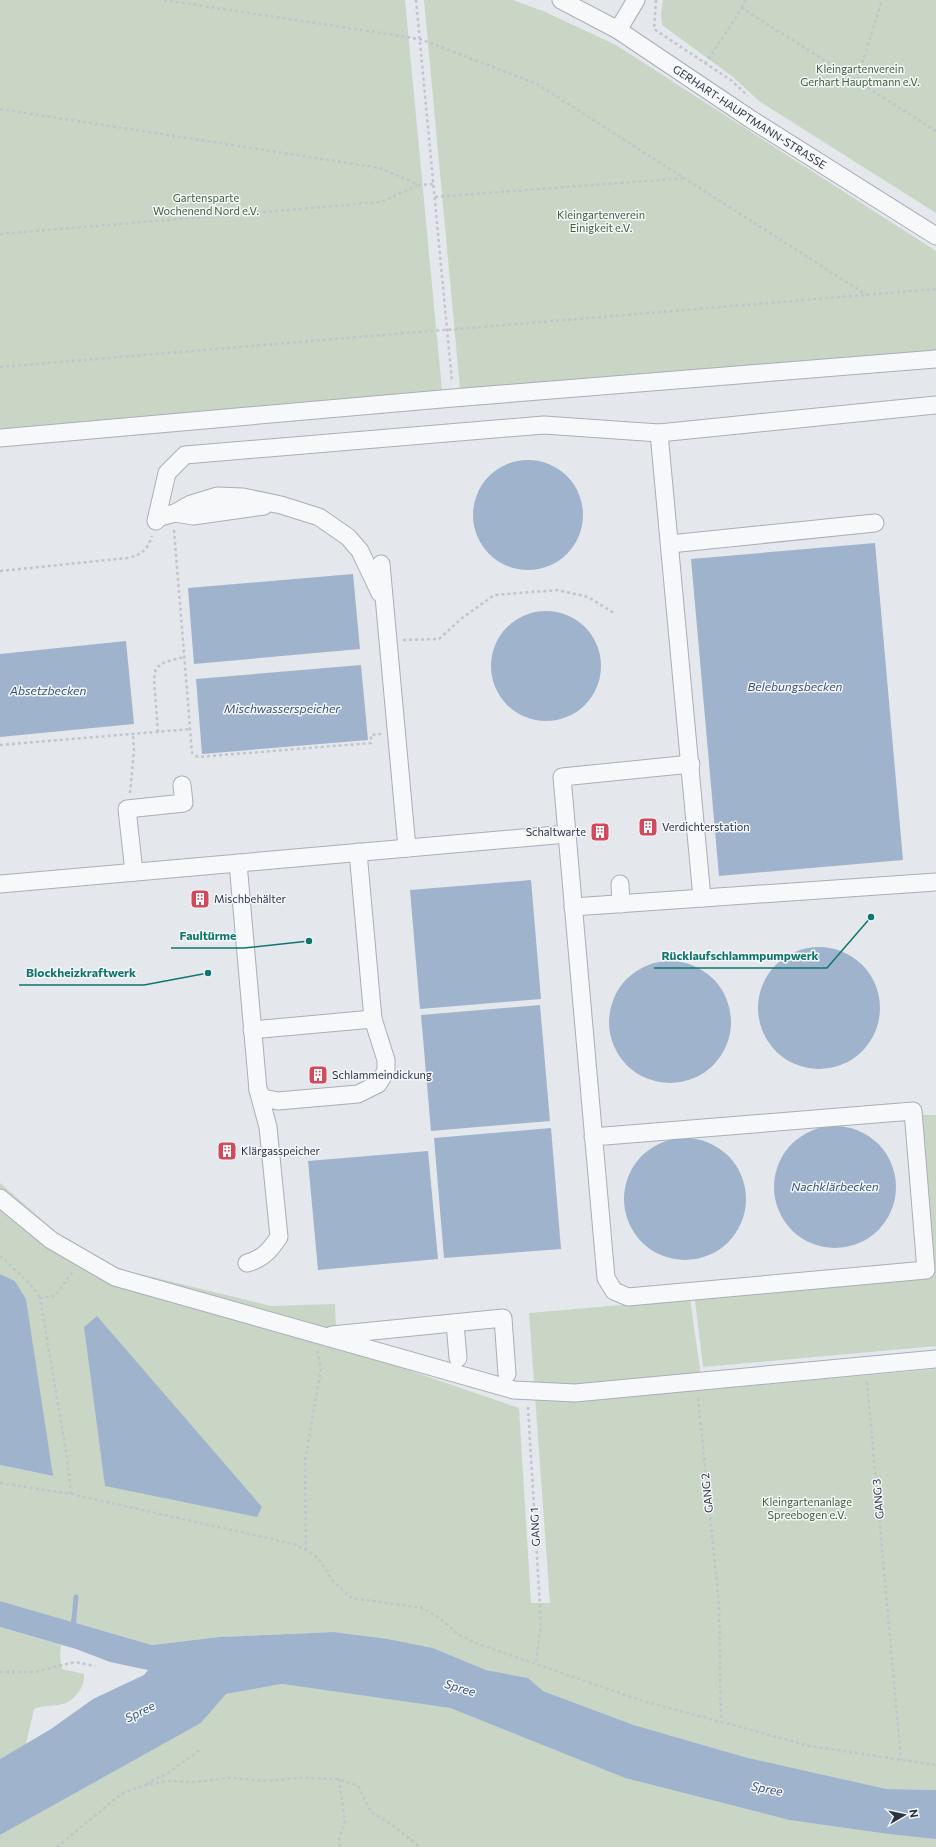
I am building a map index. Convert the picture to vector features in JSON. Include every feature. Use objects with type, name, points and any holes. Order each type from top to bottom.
[{"type":"street","name":"GERHART-HAUPTMANN-STRASSE","points":[[561,0],[618,30],[752,120],[936,236]]},
{"type":"street","points":[[618,30],[636,0]]},
{"type":"street","points":[[0,438],[453,398],[936,359]]},
{"type":"street","points":[[157,519],[167,473],[185,455],[544,425],[659,433],[936,405]]},
{"type":"street","points":[[659,433],[691,764],[702,898]]},
{"type":"street","points":[[157,519],[175,513],[191,504],[217,496],[243,497],[319,517],[348,537],[360,551],[385,602]]},
{"type":"street","points":[[670,544],[875,524]]},
{"type":"street","points":[[381,564],[407,848]]},
{"type":"street","points":[[594,1137],[913,1111],[926,1270],[628,1297],[614,1291],[606,1278],[562,777],[691,764]]},
{"type":"street","points":[[134,872],[128,809],[184,803],[182,785]]},
{"type":"street","points":[[0,884],[567,834]]},
{"type":"street","points":[[258,1090],[264,1098],[278,1101],[358,1094],[378,1084],[386,1071],[386,1060],[373,1019],[358,852]]},
{"type":"street","points":[[238,863],[258,1090],[268,1127],[279,1237],[272,1248],[258,1260],[247,1263]]},
{"type":"street","points":[[573,907],[936,882]]},
{"type":"street","points":[[620,884],[621,904]]},
{"type":"street","points":[[252,1030],[373,1019]]},
{"type":"street","points":[[0,1198],[51,1240],[115,1277],[514,1390],[575,1393],[936,1359]]},
{"type":"street","points":[[318,1334],[503,1318],[507,1374]]},
{"type":"street","points":[[455,1323],[458,1358]]},
{"type":"path","points":[[164,0],[420,39],[537,84],[867,295]]},
{"type":"path","points":[[416,0],[453,398]]},
{"type":"path","points":[[654,29],[656,0]]},
{"type":"path","points":[[711,54],[742,8],[744,0]]},
{"type":"path","points":[[857,80],[882,0]]},
{"type":"path","points":[[742,8],[936,131]]},
{"type":"path","points":[[0,109],[380,168],[419,185]]},
{"type":"path","points":[[435,197],[686,178]]},
{"type":"path","points":[[0,234],[380,202],[419,185],[433,184]]},
{"type":"path","points":[[0,367],[936,289]]},
{"type":"path","points":[[0,571],[140,555],[150,543],[157,519],[173,521],[192,753],[198,757],[371,743],[371,735]]},
{"type":"path","points":[[388,641],[439,639],[461,619],[494,595],[558,590],[588,597],[614,613]]},
{"type":"path","points":[[158,732],[154,679],[156,668],[165,662],[184,657]]},
{"type":"path","points":[[0,745],[190,729]]},
{"type":"path","points":[[130,808],[129,797],[134,751],[133,734]]},
{"type":"path","points":[[0,1256],[4,1258],[30,1284],[40,1298],[67,1457],[71,1494]]},
{"type":"path","points":[[40,1298],[55,1296],[82,1258]]},
{"type":"path","points":[[306,1550],[305,1461],[321,1368],[318,1334]]},
{"type":"path","name":"GANG 3","points":[[865,1366],[870,1406],[900,1760]]},
{"type":"path","name":"GANG 2","points":[[696,1382],[718,1604],[721,1722]]},
{"type":"path","name":"GANG 1","points":[[527,1391],[541,1623],[536,1664]]},
{"type":"path","points":[[0,1483],[71,1494],[294,1544],[313,1554],[321,1562],[332,1580],[352,1598],[422,1608],[438,1617],[458,1634],[478,1644],[643,1701],[810,1746],[936,1765]]},
{"type":"path","points":[[0,1672],[34,1672],[75,1662],[94,1666]]},
{"type":"path","points":[[57,1847],[121,1794],[142,1786],[168,1773],[200,1750]]},
{"type":"path","points":[[142,1786],[166,1781],[195,1782],[231,1778],[264,1781],[301,1778],[339,1779],[358,1786],[371,1812],[391,1824],[420,1847]]},
{"type":"path","points":[[339,1779],[345,1824],[339,1837],[340,1847]]},
{"type":"green space","name":"Gartensparte Wochenend Nord e.V.","points":[[0,0],[405,0],[442,390],[0,429]]},
{"type":"green space","name":"Kleingartenverein Einigkeit e.V.","points":[[424,0],[513,0],[543,11],[616,45],[936,251],[936,350],[460,389]]},
{"type":"green space","name":"Kleingartenverein Gerhart Hauptmann e.V.","points":[[663,0],[936,0],[936,213],[759,101],[733,77],[662,25],[661,13]]},
{"type":"green space","points":[[920,1115],[936,1115],[936,1346],[703,1367],[695,1300],[932,1276]]},
{"type":"green space","name":"Kleingartenanlage Spreebogen e.V.","points":[[0,1183],[56,1232],[115,1268],[271,1306],[335,1304],[336,1328],[324,1341],[519,1408],[531,1603],[550,1603],[529,1313],[690,1299],[703,1390],[936,1369],[936,1790],[887,1789],[748,1758],[634,1725],[543,1691],[528,1678],[486,1670],[433,1648],[388,1639],[334,1632],[219,1637],[152,1645],[0,1601],[0,1465],[52,1476],[26,1299],[15,1281],[0,1274]]},
{"type":"green space","points":[[0,1627],[61,1645],[60,1656],[62,1669],[84,1674],[82,1687],[68,1702],[34,1709],[26,1744],[0,1759]]},
{"type":"green space","points":[[282,1684],[450,1708],[625,1778],[789,1820],[936,1839],[936,1847],[0,1847],[0,1835],[201,1723],[226,1694]]},
{"type":"water","points":[[528,460],[549,464],[559,469],[567,476],[574,484],[579,494],[583,515],[579,536],[574,546],[567,554],[559,561],[549,566],[528,570],[507,566],[497,561],[489,554],[482,546],[477,536],[473,515],[477,494],[482,484],[489,476],[497,469],[507,464]]},
{"type":"water","name":"Belebungsbecken","points":[[875,543],[903,860],[719,876],[691,559]]},
{"type":"water","points":[[353,574],[360,649],[194,664],[188,588]]},
{"type":"water","points":[[546,611],[567,615],[577,620],[585,627],[592,635],[597,645],[601,666],[597,687],[592,697],[585,705],[577,712],[567,717],[546,721],[525,717],[515,712],[507,705],[500,697],[495,687],[491,666],[495,645],[500,635],[507,627],[515,620],[525,615]]},
{"type":"water","name":"Absetzbecken","points":[[126,641],[134,724],[0,737],[0,654]]},
{"type":"water","name":"Mischwasserspeicher","points":[[361,665],[368,740],[202,754],[196,679]]},
{"type":"water","points":[[531,880],[541,999],[420,1009],[410,890]]},
{"type":"water","points":[[819,947],[831,948],[842,952],[862,965],[875,985],[879,996],[879,1020],[875,1031],[862,1051],[842,1064],[831,1068],[819,1069],[807,1068],[796,1064],[776,1051],[763,1031],[759,1020],[758,1008],[759,996],[763,985],[776,965],[796,952],[807,948]]},
{"type":"water","points":[[670,961],[682,962],[693,966],[713,979],[726,999],[730,1010],[730,1034],[726,1045],[713,1065],[693,1078],[682,1082],[670,1083],[658,1082],[647,1078],[627,1065],[614,1045],[610,1034],[609,1022],[610,1010],[614,999],[627,979],[647,966],[658,962]]},
{"type":"water","points":[[540,1005],[550,1121],[431,1131],[421,1015]]},
{"type":"water","name":"Nachklärbecken","points":[[835,1126],[847,1127],[858,1131],[869,1136],[878,1144],[886,1153],[891,1164],[895,1175],[895,1199],[891,1210],[886,1221],[878,1230],[869,1238],[858,1243],[847,1247],[835,1248],[823,1247],[812,1243],[801,1238],[792,1230],[784,1221],[779,1210],[775,1199],[774,1187],[775,1175],[779,1164],[784,1153],[792,1144],[801,1136],[812,1131],[823,1127]]},
{"type":"water","points":[[551,1128],[561,1249],[444,1258],[434,1138]]},
{"type":"water","points":[[685,1138],[697,1139],[708,1143],[728,1156],[741,1176],[745,1187],[745,1211],[741,1222],[728,1242],[708,1255],[697,1259],[685,1260],[673,1259],[662,1255],[642,1242],[629,1222],[625,1211],[624,1199],[625,1187],[629,1176],[642,1156],[662,1143],[673,1139]]},
{"type":"water","points":[[428,1151],[438,1259],[318,1270],[308,1161]]},
{"type":"water","points":[[0,1274],[15,1281],[26,1299],[53,1476],[0,1465]]},
{"type":"water","points":[[97,1316],[262,1507],[257,1517],[105,1486],[84,1327]]},
{"type":"water","name":"Spree","points":[[0,1601],[152,1645],[219,1637],[334,1632],[388,1639],[433,1648],[486,1670],[528,1678],[543,1691],[634,1725],[748,1758],[887,1789],[936,1790],[936,1839],[789,1820],[625,1778],[450,1708],[282,1684],[226,1694],[201,1723],[0,1835],[0,1759],[51,1729],[93,1699],[144,1675],[148,1670],[110,1662],[76,1649],[0,1627]]},
{"type":"waterway","points":[[73,1629],[76,1597]]},
{"type":"place","name":"Verdichterstation","points":[[648,827]]},
{"type":"place","name":"Schaltwarte","points":[[600,832]]},
{"type":"place","name":"Mischbehälter","points":[[200,899]]},
{"type":"place","name":"Rücklaufschlammpumpwerk","points":[[871,917]]},
{"type":"place","name":"Faultürme","points":[[309,941]]},
{"type":"place","name":"Blockheizkraftwerk","points":[[208,973]]},
{"type":"place","name":"Schlammeindickung","points":[[318,1075]]},
{"type":"place","name":"Klärgasspeicher","points":[[227,1151]]}]
